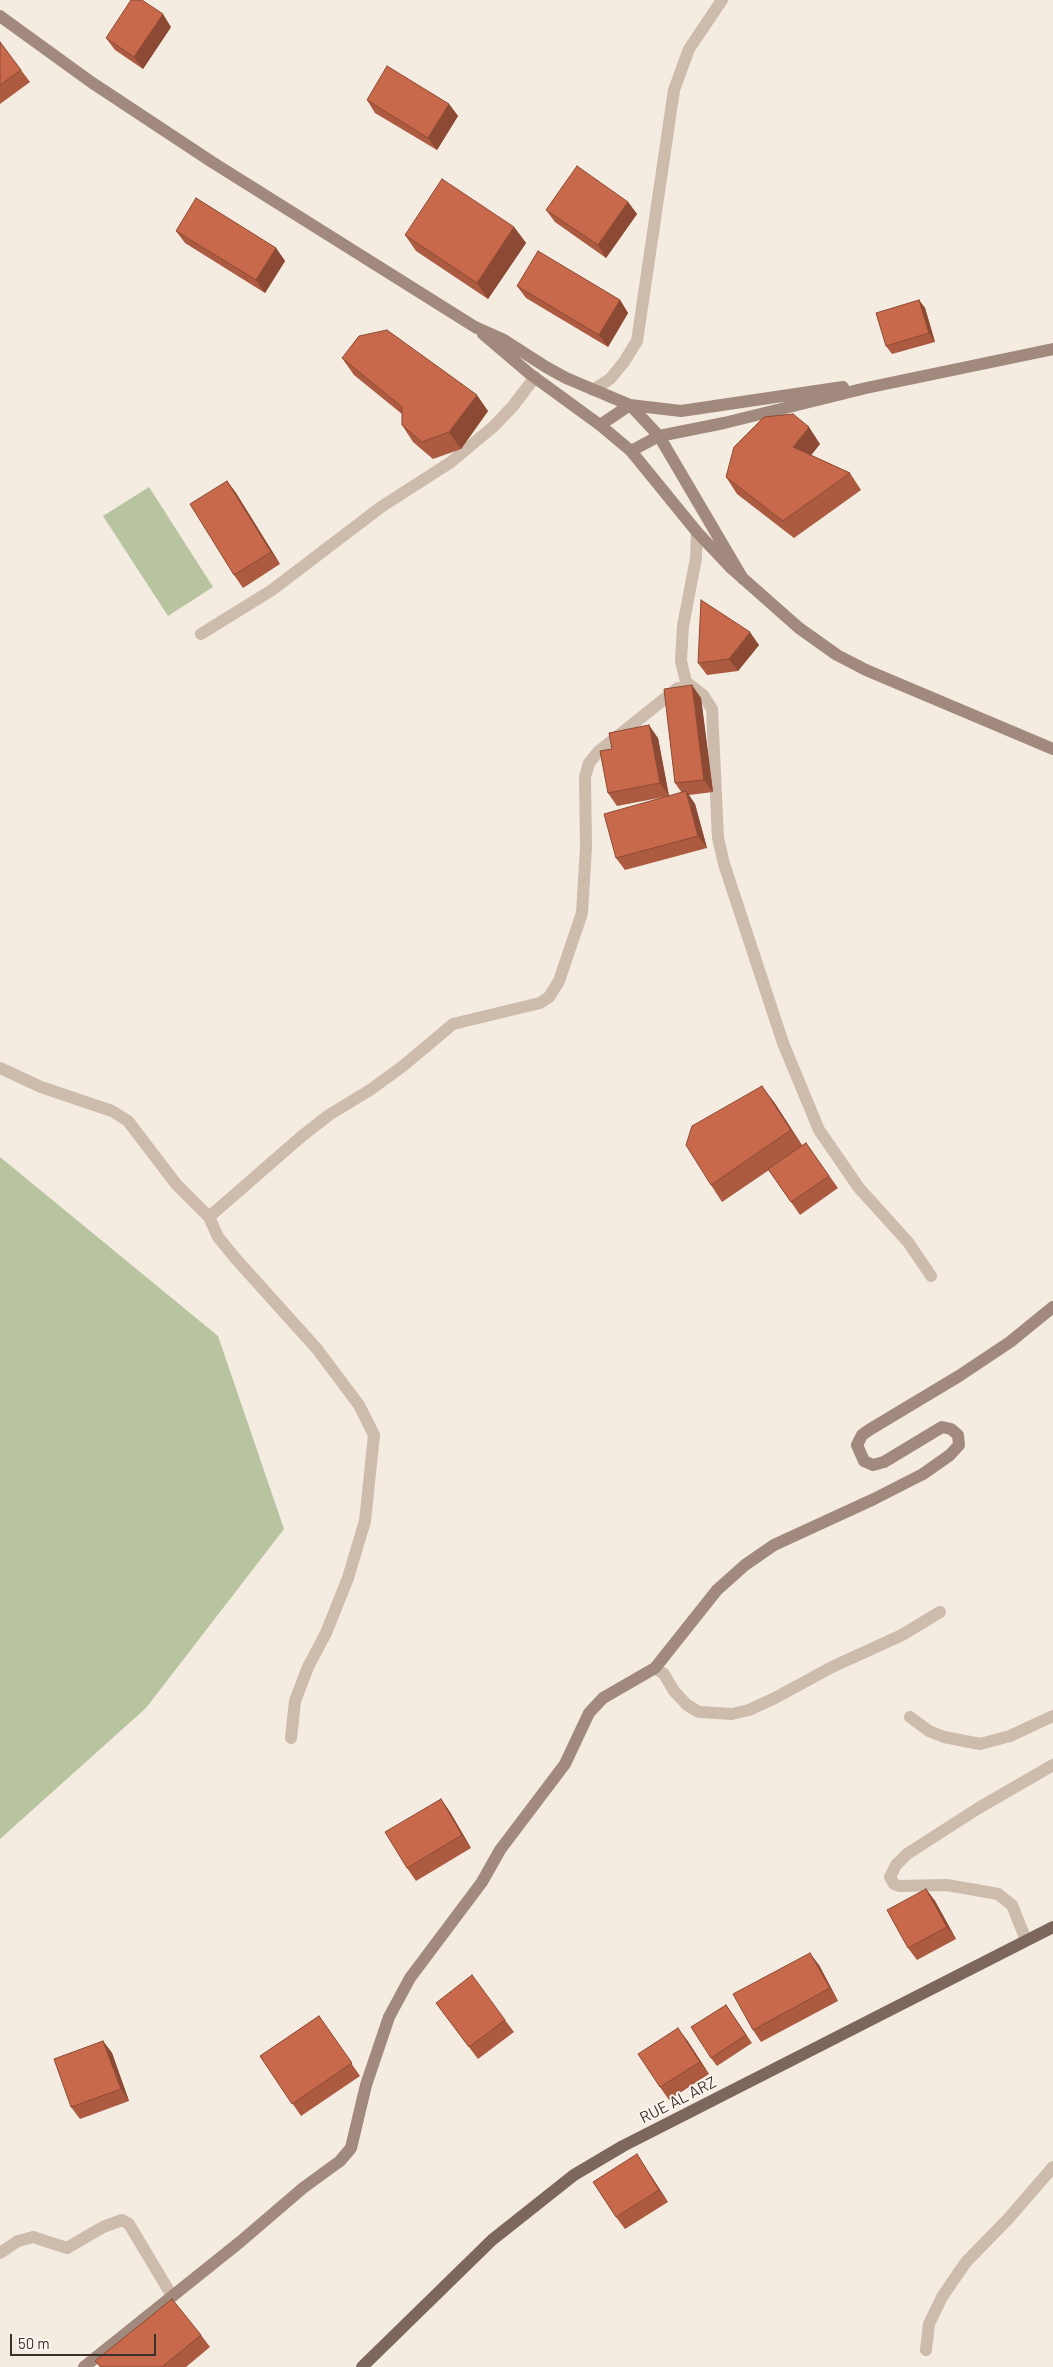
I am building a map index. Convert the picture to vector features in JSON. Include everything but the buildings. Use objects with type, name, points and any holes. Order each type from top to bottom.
[{"type":"main road","points":[[0,16],[91,82],[212,162],[475,327],[504,340],[546,367],[593,390],[630,405],[681,411],[730,405],[822,389],[866,388]]},
{"type":"main road","points":[[475,327],[500,350],[631,450],[697,532],[743,580],[799,628],[837,655],[922,695],[1053,749]]},
{"type":"main road","points":[[631,450],[659,436],[724,423],[866,388],[1053,349]]},
{"type":"main road","points":[[600,425],[630,405]]},
{"type":"main road","points":[[630,405],[659,436],[743,580]]},
{"type":"main road","points":[[84,2367],[304,2188],[340,2161],[351,2148],[366,2085],[389,2017],[410,1978],[482,1882],[500,1850],[565,1764],[589,1713],[603,1698],[655,1668],[717,1590],[745,1565],[774,1545],[923,1474],[950,1455],[958,1445],[958,1435],[951,1429],[942,1427],[884,1462],[873,1465],[864,1461],[857,1445],[862,1435],[869,1430],[988,1356],[1053,1307]]},
{"type":"main road","name":"RUE AL ARZ","points":[[362,2367],[492,2240],[574,2174],[623,2146],[1053,1927]]},
{"type":"street","points":[[593,390],[610,379],[624,362],[637,341],[674,90],[689,49],[722,0]]},
{"type":"street","points":[[201,634],[272,590],[381,507],[450,462],[493,427],[513,406],[535,377]]},
{"type":"street","points":[[697,532],[696,558],[681,648],[682,671],[686,682],[704,695],[712,709],[715,727],[716,809],[720,847],[772,1011],[810,1110],[836,1157],[859,1188],[908,1242],[930,1276]]},
{"type":"street","points":[[209,1217],[329,1114],[370,1090],[453,1024],[540,1003],[549,997],[559,981],[582,913],[586,847],[585,777],[589,763],[598,752],[652,707],[686,682]]},
{"type":"street","points":[[0,1068],[41,1087],[112,1112],[128,1121],[176,1184],[209,1217],[218,1237],[323,1357],[359,1405],[374,1435],[365,1521],[348,1578],[326,1633],[308,1667],[295,1702],[291,1738]]},
{"type":"street","points":[[655,1668],[664,1674],[674,1690],[687,1705],[699,1712],[732,1714],[749,1710],[775,1698],[832,1667],[902,1635],[940,1612]]},
{"type":"street","points":[[910,1717],[929,1731],[944,1737],[980,1744],[1010,1736],[1053,1716]]},
{"type":"street","points":[[1026,1940],[1012,1905],[998,1894],[947,1885],[899,1886],[894,1884],[890,1877],[896,1865],[907,1854],[977,1809],[1053,1765]]},
{"type":"street","points":[[926,2350],[930,2324],[942,2297],[961,2269],[1053,2166]]},
{"type":"street","points":[[0,2253],[18,2241],[33,2237],[67,2248],[110,2224],[122,2220],[129,2224],[172,2296]]},
{"type":"green space","points":[[149,487],[213,587],[168,616],[103,516]]},
{"type":"green space","points":[[0,1157],[218,1336],[284,1529],[146,1708],[0,1839]]}]
